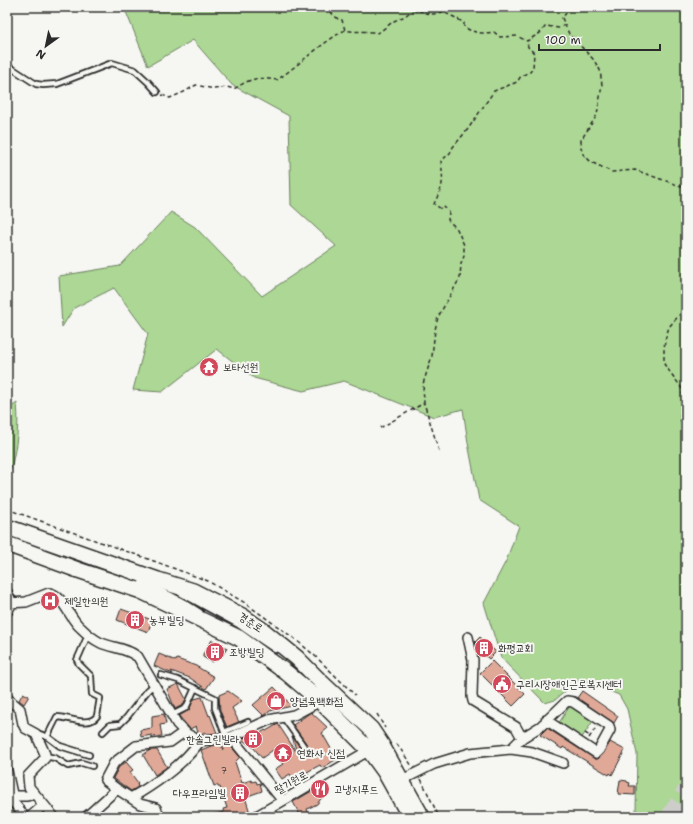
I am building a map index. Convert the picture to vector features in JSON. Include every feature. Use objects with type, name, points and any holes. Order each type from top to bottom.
[{"type":"main road","name":"경춘로","points":[[7,527],[193,591],[242,616],[265,632],[297,658],[370,729],[402,780],[422,817]]},
{"type":"main road","name":"경춘로","points":[[7,544],[141,591],[239,638],[287,673],[320,701],[379,742],[385,772],[409,817]]},
{"type":"street","points":[[7,592],[9,603],[7,612]]},
{"type":"street","points":[[9,603],[26,602],[45,594],[54,594],[58,597],[77,625],[88,635],[102,644],[124,649],[135,655],[184,732],[192,738],[200,741],[227,736],[270,720],[294,715],[320,701]]},
{"type":"street","points":[[468,637],[472,656],[473,701],[516,727],[522,738]]},
{"type":"street","points":[[7,698],[20,710],[25,728],[35,732],[45,756],[43,761],[28,776],[28,784],[34,794],[54,817]]},
{"type":"street","points":[[511,749],[522,738],[541,726],[546,720],[566,702],[569,701],[609,726],[610,729],[598,752],[595,752],[546,720]]},
{"type":"street","points":[[159,817],[156,808],[140,804],[105,780],[111,766],[138,745],[167,743],[184,732]]},
{"type":"street","points":[[227,736],[282,800]]},
{"type":"street","points":[[131,798],[146,790],[164,776],[195,748],[200,741]]},
{"type":"street","name":"딸기원로","points":[[255,817],[379,742]]},
{"type":"street","points":[[402,780],[434,764],[470,753],[511,749],[532,752],[563,762]]},
{"type":"street","points":[[7,771],[14,803],[21,811],[23,817]]},
{"type":"street","points":[[86,817],[117,789]]},
{"type":"street","points":[[12,796],[26,796],[34,794]]},
{"type":"street","points":[[30,817],[44,805]]},
{"type":"lane","points":[[7,65],[36,84],[43,85],[57,84],[112,64],[135,70],[157,92]]},
{"type":"lane","points":[[48,559],[92,568]]},
{"type":"lane","points":[[158,580],[191,600],[236,624],[278,652]]},
{"type":"lane","points":[[135,581],[156,588],[189,604],[239,638]]},
{"type":"lane","points":[[47,737],[57,717],[88,722],[94,720],[97,716],[100,698],[92,694],[92,676],[79,664],[77,660],[88,635]]},
{"type":"lane","points":[[297,665],[322,683]]},
{"type":"lane","points":[[161,675],[178,680],[215,698],[215,711],[227,736],[248,722]]},
{"type":"lane","points":[[103,732],[110,725],[120,724],[148,690],[154,685]]},
{"type":"lane","points":[[172,715],[186,708],[195,688]]},
{"type":"lane","points":[[283,717],[305,748]]},
{"type":"lane","points":[[35,732],[47,737],[60,746],[89,755]]},
{"type":"lane","points":[[45,756],[55,758],[68,766],[82,763],[92,766]]},
{"type":"path","points":[[325,7],[338,19],[342,20],[345,30]]},
{"type":"path","points":[[571,7],[562,18],[569,34],[593,59],[600,70],[602,85],[597,115],[581,140],[583,154],[591,162],[612,172],[635,170],[686,188]]},
{"type":"path","points":[[157,92],[170,98],[196,85],[214,89],[227,87],[234,89],[247,80],[256,78],[277,80],[298,65],[329,39],[345,30],[351,32],[370,31],[378,33],[394,21],[410,12],[419,10],[425,13],[433,14],[443,12],[464,23],[464,28],[472,32],[494,32],[500,37],[517,36],[527,41]]},
{"type":"path","points":[[527,41],[540,33],[546,26],[559,28],[565,25]]},
{"type":"path","points":[[439,451],[424,403],[423,384],[432,356],[438,317],[460,278],[461,264],[464,256],[464,245],[457,229],[448,220],[449,212],[444,207],[441,209],[434,204],[436,196],[440,192],[443,176],[441,161],[461,138],[494,91],[516,82],[521,76],[530,72],[533,68],[534,53],[528,48],[527,41]]},
{"type":"path","points":[[686,307],[669,327],[665,340],[664,364],[681,387],[683,396],[680,418],[686,434]]},
{"type":"path","points":[[380,428],[424,403]]},
{"type":"path","points":[[377,714],[379,742]]},
{"type":"path","points":[[584,745],[600,720]]},
{"type":"path","points":[[585,733],[590,736]]},
{"type":"path","points":[[397,744],[418,773],[439,817]]},
{"type":"green space","points":[[124,7],[686,7],[686,817],[623,817],[636,811],[637,754],[627,709],[619,695],[580,679],[555,700],[545,703],[501,658],[484,603],[506,561],[519,526],[479,500],[463,409],[434,417],[344,381],[303,391],[254,378],[217,349],[162,392],[133,390],[148,334],[114,288],[74,308],[62,327],[59,276],[120,266],[171,212],[195,227],[262,296],[336,246],[291,205],[289,116],[232,85],[193,40],[148,66]]},
{"type":"green space","points":[[17,403],[18,424],[16,443],[7,483],[7,410]]},
{"type":"green space","points":[[570,706],[593,721],[581,739],[558,724]]},
{"type":"building","name":"농부빌딩","points":[[121,609],[152,620],[148,632],[117,620]]},
{"type":"building","name":"화평교회","points":[[480,637],[496,652],[489,659],[476,647],[475,642]]},
{"type":"building","name":"조방빌딩","points":[[212,640],[227,648],[222,656],[212,662],[203,657],[203,654]]},
{"type":"building","points":[[159,654],[176,661],[177,659],[196,666],[214,677],[206,689],[190,678],[171,671],[173,674],[154,666]]},
{"type":"building","name":"구리시장애인근로복지센터","points":[[492,661],[525,694],[513,706],[480,673]]},
{"type":"building","points":[[178,684],[186,699],[183,705],[175,709],[167,689]]},
{"type":"building","points":[[274,687],[292,706],[270,711],[264,716],[253,705]]},
{"type":"building","points":[[228,691],[242,701],[232,708],[239,722],[227,727],[220,711],[219,695]]},
{"type":"building","points":[[582,691],[618,716],[614,723],[577,698]]},
{"type":"building","points":[[23,693],[29,696],[24,704],[19,700]]},
{"type":"building","points":[[202,697],[217,733],[207,734],[206,732],[200,734],[198,733],[196,726],[190,729],[179,716],[189,710],[194,699]]},
{"type":"building","points":[[311,712],[328,728],[322,733],[337,759],[322,768],[320,765],[307,772],[309,776],[295,783],[290,774],[282,779],[275,769],[283,764],[273,750],[262,758],[253,747],[241,739],[258,732],[259,734],[278,724],[297,753],[292,736],[302,750],[307,751],[309,749],[308,746],[293,725]]},
{"type":"building","points":[[164,714],[166,724],[160,725],[162,736],[152,737],[152,735],[141,737],[140,730],[152,728],[152,716]]},
{"type":"building","points":[[547,728],[595,759],[598,759],[603,754],[610,742],[625,750],[612,775],[610,773],[609,775],[540,735]]},
{"type":"building","points":[[228,743],[240,757],[235,762],[242,783],[251,780],[252,782],[256,781],[257,784],[260,783],[262,791],[245,797],[250,813],[236,817],[211,817],[211,815],[224,812],[223,809],[227,808],[220,787],[217,785],[214,786],[201,750],[221,744],[223,750],[223,744]]},
{"type":"building","points":[[150,750],[157,750],[167,767],[155,775],[143,755]]},
{"type":"building","points":[[126,762],[133,770],[130,772],[138,783],[138,787],[131,791],[113,778],[119,767]]},
{"type":"building","points":[[620,780],[630,783],[629,786],[635,786],[635,795],[618,794]]},
{"type":"building","points":[[322,785],[326,792],[317,804],[307,809],[310,817],[301,817],[293,802]]},
{"type":"tunnel","points":[[669,817],[686,790]]},
{"type":"place","name":"보타선원","points":[[209,367]]},
{"type":"place","name":"제일한의원","points":[[50,601]]},
{"type":"place","name":"농부빌딩","points":[[135,620]]},
{"type":"place","name":"화평교회","points":[[484,648]]},
{"type":"place","name":"조방빌딩","points":[[215,652]]},
{"type":"place","name":"구리시장애인근로복지센터","points":[[502,684]]},
{"type":"place","name":"양념육백화점","points":[[276,701]]},
{"type":"place","name":"한솔그린빌라","points":[[253,739]]},
{"type":"place","name":"연화사 신점","points":[[283,753]]},
{"type":"place","name":"고냉지푸드","points":[[320,789]]},
{"type":"place","name":"다우프라임빌","points":[[240,793]]}]
